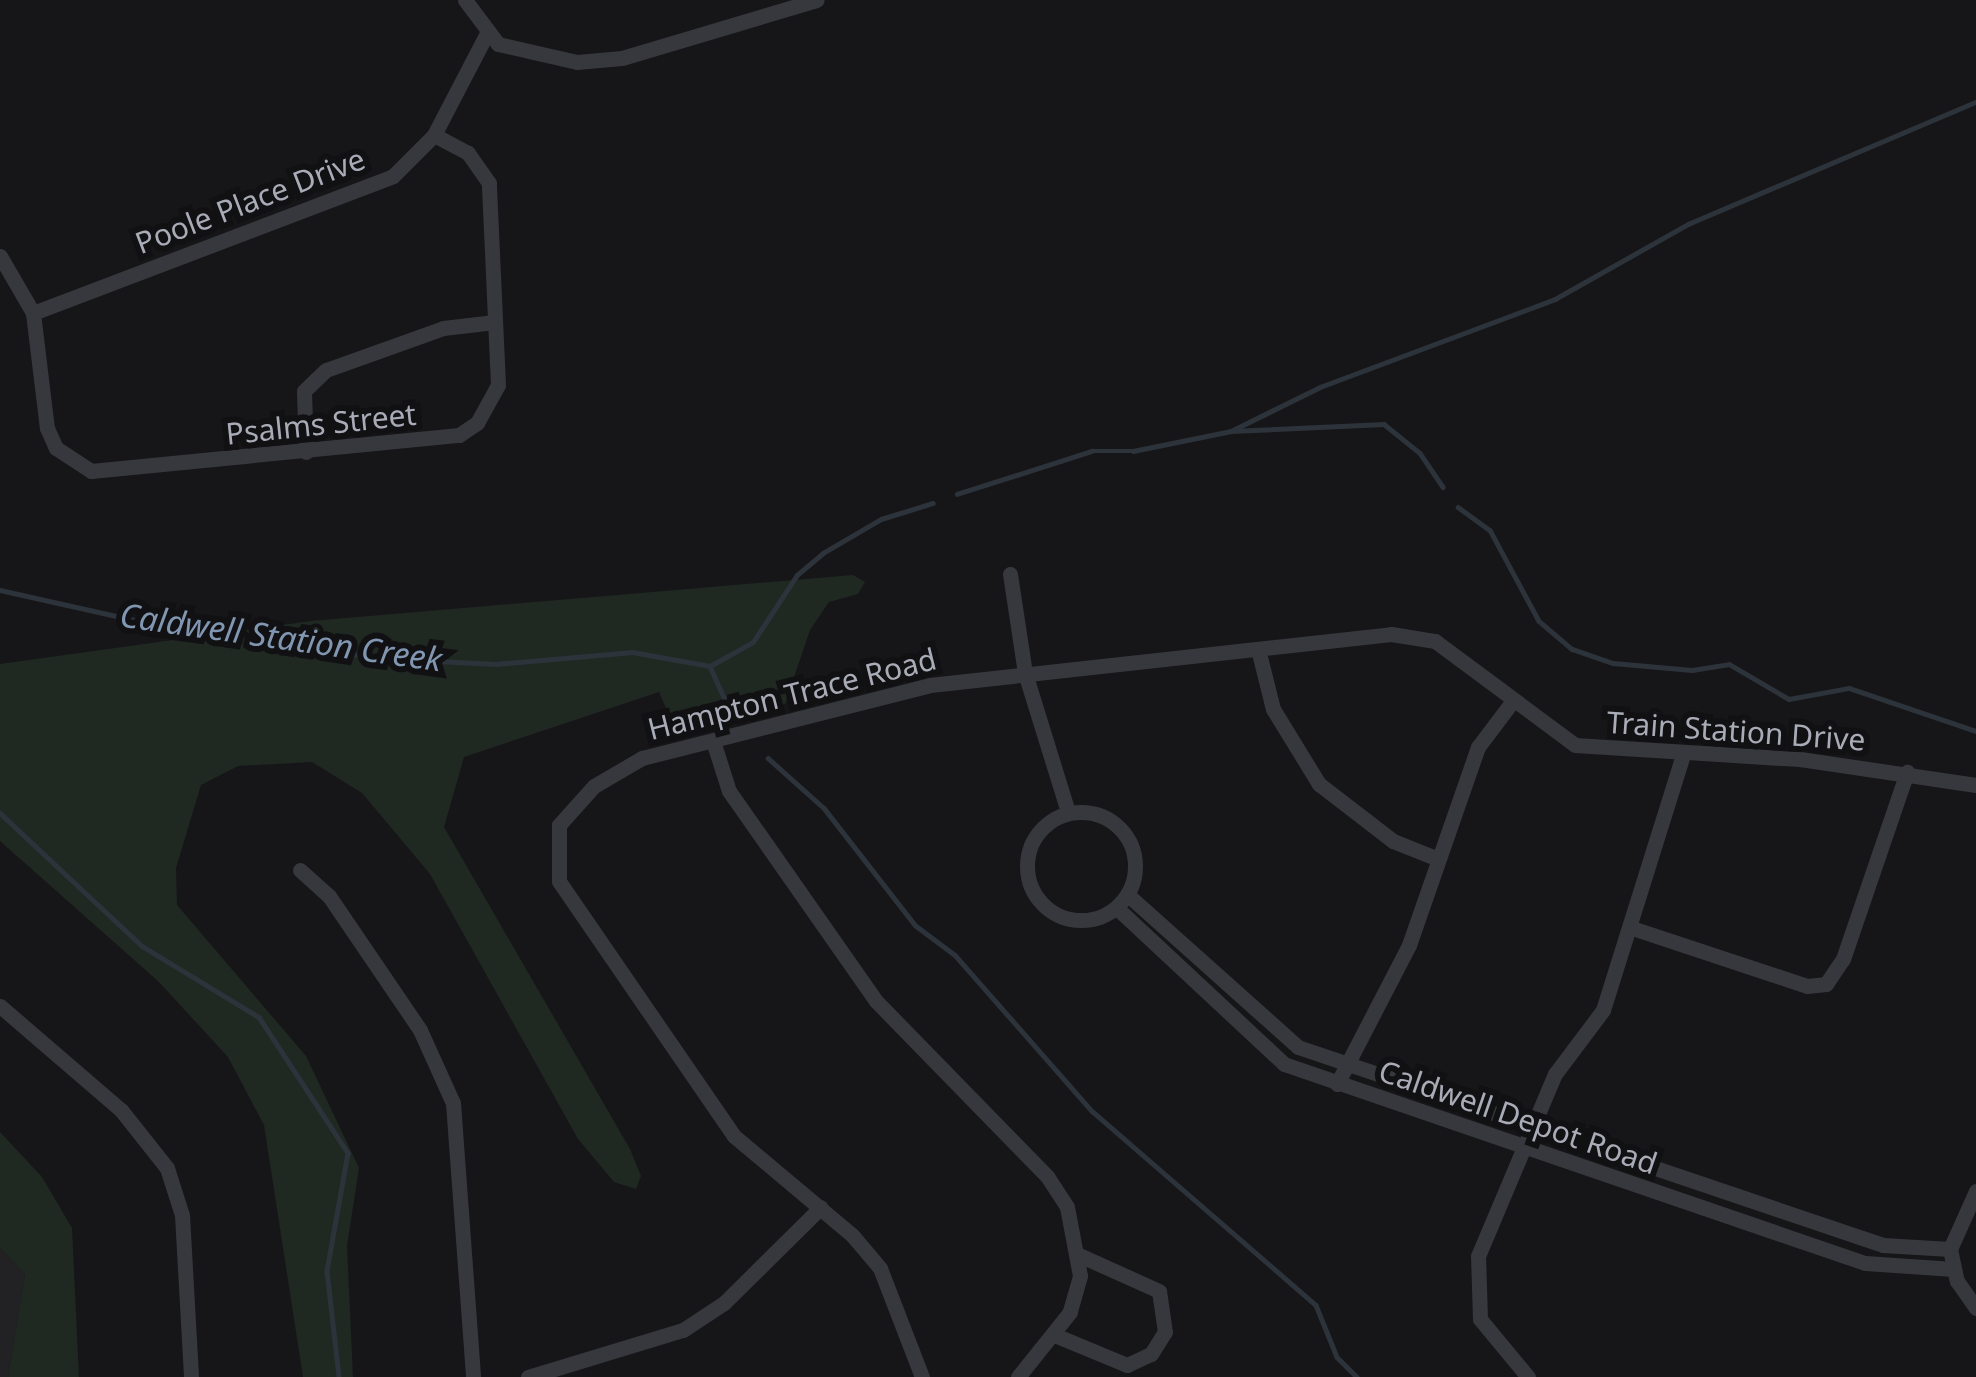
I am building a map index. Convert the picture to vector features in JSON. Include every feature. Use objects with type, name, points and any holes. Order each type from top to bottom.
[{"type":"street","points":[[465,0],[486,35],[525,54],[599,61],[817,0]]},
{"type":"street","name":"Poole Place Drive","points":[[33,313],[393,176],[434,135],[486,35]]},
{"type":"street","name":"Psalms Street","points":[[0,256],[33,313],[47,428],[73,464],[112,474],[459,435],[477,423],[498,385],[489,183],[475,159],[434,135]]},
{"type":"street","points":[[306,452],[304,392],[326,370],[443,328],[495,322]]},
{"type":"street","points":[[1010,574],[1024,673],[1067,809]]},
{"type":"street","name":"Train Station Drive","points":[[1024,673],[1413,636],[1455,654],[1512,702],[1575,745],[1907,772],[1976,785]]},
{"type":"street","points":[[1258,649],[1273,709],[1319,784],[1358,819],[1438,859]]},
{"type":"street","name":"Hampton Trace Road","points":[[922,1377],[880,1268],[821,1207],[734,1136],[559,881],[559,825],[575,803],[642,758],[930,685],[1024,673]]},
{"type":"street","points":[[1337,1084],[1409,945],[1478,747],[1512,702]]},
{"type":"street","points":[[713,741],[729,790],[876,1000],[1048,1176],[1067,1207],[1078,1256],[1075,1294],[1057,1336],[1018,1377]]},
{"type":"street","points":[[1528,1377],[1491,1339],[1474,1299],[1484,1235],[1555,1074],[1603,1010],[1684,752]]},
{"type":"street","points":[[1632,928],[1807,986],[1826,984],[1843,959],[1907,772]]},
{"type":"street","points":[[1067,809],[1121,831],[1136,873],[1123,903],[1087,921],[1064,916],[1032,892],[1029,851],[1037,833],[1067,809]]},
{"type":"street","points":[[300,870],[329,896],[420,1030],[453,1103],[473,1377]]},
{"type":"street","name":"Caldwell Depot Road","points":[[1123,903],[1279,1034],[1348,1063],[1883,1246],[1950,1249]]},
{"type":"street","name":"Caldwell Depot Road","points":[[1123,903],[1260,1047],[1337,1084],[1864,1264],[1954,1268]]},
{"type":"street","points":[[0,1006],[121,1111],[166,1168],[182,1215],[191,1377]]},
{"type":"street","points":[[1976,1191],[1950,1249],[1954,1268],[1976,1308]]},
{"type":"street","points":[[528,1377],[683,1330],[724,1303],[821,1207]]},
{"type":"street","points":[[1057,1336],[1127,1366],[1151,1354],[1166,1332],[1159,1291],[1078,1256]]},
{"type":"shaded area","points":[[853,575],[865,582],[858,594],[829,602],[810,630],[785,704],[674,726],[659,692],[464,757],[444,827],[630,1149],[641,1176],[636,1189],[614,1182],[578,1139],[430,874],[362,793],[312,762],[238,766],[201,785],[176,868],[177,905],[306,1056],[359,1168],[347,1246],[353,1377],[303,1377],[264,1125],[228,1057],[159,982],[0,841],[0,664],[311,621]]},
{"type":"shaded area","points":[[0,1132],[42,1177],[72,1228],[79,1377],[8,1377],[25,1274],[0,1248]]},
{"type":"shaded area","points":[[0,1248],[25,1274],[8,1377],[0,1377]]},
{"type":"waterway","points":[[1231,431],[1320,387],[1555,299],[1688,224],[1976,102]]},
{"type":"waterway","name":"Caldwell Station Creek","points":[[957,494],[1092,451],[1133,451],[1231,431],[1384,424],[1420,453],[1443,487]]},
{"type":"waterway","name":"Caldwell Station Creek","points":[[0,590],[157,625],[377,658],[496,664],[632,652],[710,666],[753,642],[797,575],[823,553],[881,519],[933,503]]},
{"type":"waterway","name":"Caldwell Station Creek","points":[[1458,507],[1490,530],[1539,621],[1572,649],[1613,663],[1692,670],[1729,664],[1789,699],[1849,688],[1976,731]]},
{"type":"waterway","points":[[710,666],[725,699]]},
{"type":"waterway","points":[[768,758],[824,808],[915,925],[955,955],[1092,1111],[1316,1305],[1337,1357],[1357,1377]]},
{"type":"waterway","points":[[0,813],[142,946],[259,1017],[348,1153],[327,1271],[339,1377]]}]
